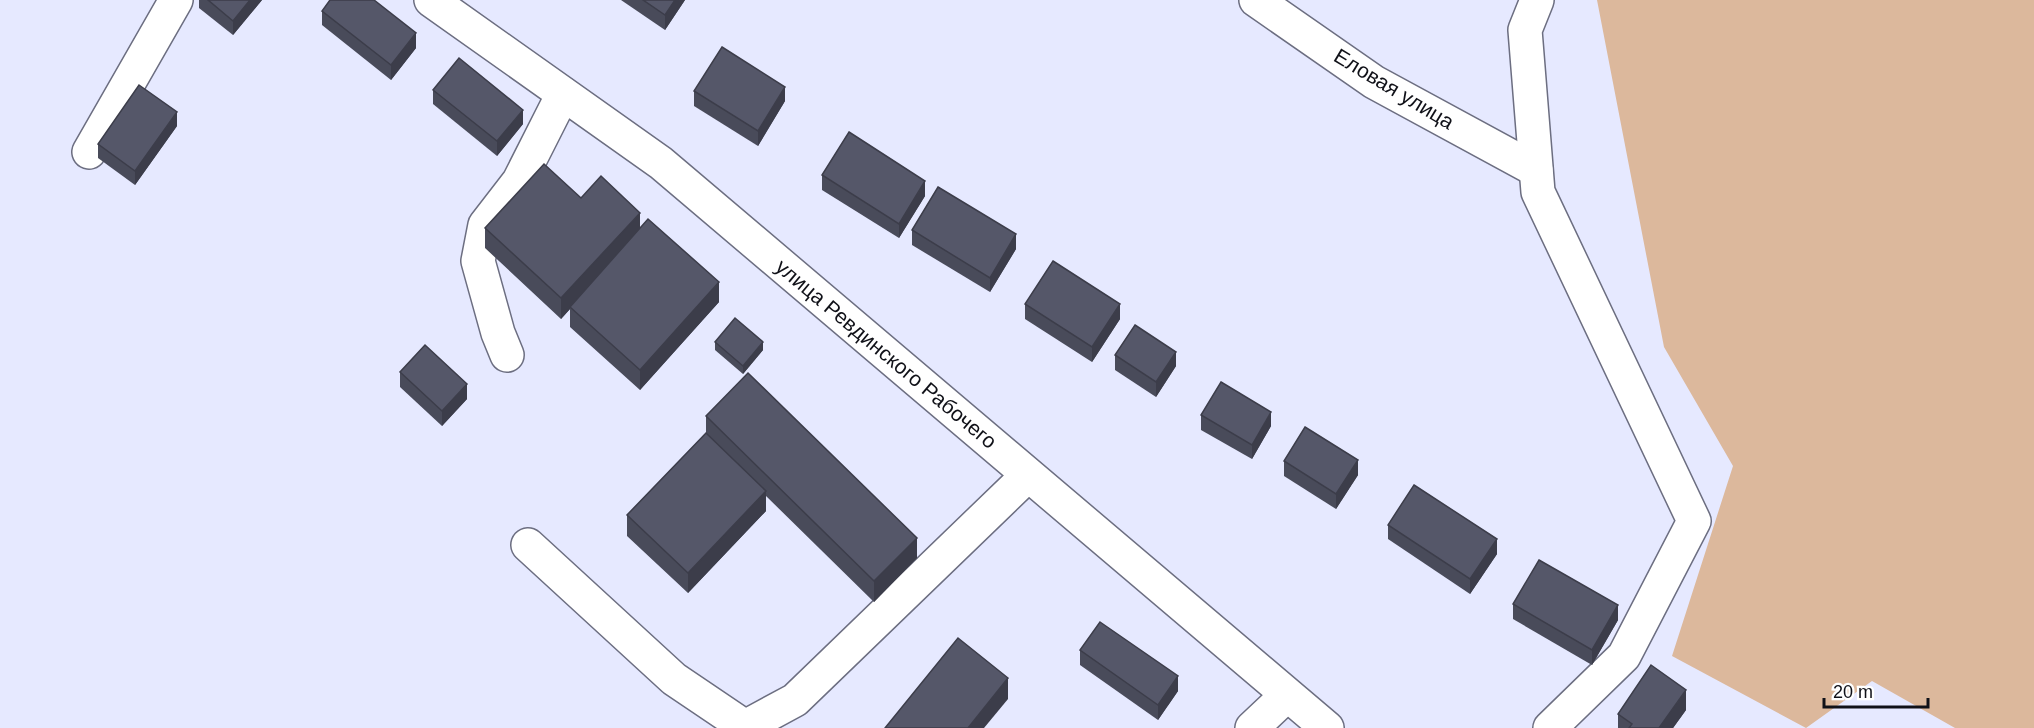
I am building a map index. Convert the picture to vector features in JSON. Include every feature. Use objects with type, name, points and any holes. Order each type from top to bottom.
[{"type":"street","points":[[89,152],[176,0]]},
{"type":"street","name":"улица Ревдинского Рабочего","points":[[431,0],[661,164],[1327,728]]},
{"type":"street","name":"Еловая улица","points":[[1256,0],[1374,82],[1536,170]]},
{"type":"street","points":[[1537,0],[1525,30],[1538,192],[1694,521],[1624,656],[1550,728]]},
{"type":"street","points":[[507,355],[498,333],[478,261],[485,225],[519,181],[563,94]]},
{"type":"street","points":[[528,545],[674,679],[745,727],[795,700],[1028,475]]},
{"type":"street","points":[[1252,728],[1287,695]]},
{"type":"shaded area","points":[[1597,0],[2034,0],[2034,728],[1955,728],[1872,681],[1806,728],[1672,656],[1733,466],[1664,347]]},
{"type":"building","points":[[208,0],[250,0],[233,21]]},
{"type":"building","points":[[330,0],[374,0],[416,33],[391,65],[322,11]]},
{"type":"building","points":[[643,0],[675,0],[665,15]]},
{"type":"building","points":[[722,47],[785,87],[758,131],[694,91]]},
{"type":"building","points":[[459,58],[523,110],[497,141],[433,90]]},
{"type":"building","points":[[139,85],[177,112],[135,171],[98,144]]},
{"type":"building","points":[[849,132],[925,181],[899,224],[822,175]]},
{"type":"building","points":[[544,164],[581,198],[601,176],[640,213],[561,298],[485,228]]},
{"type":"building","points":[[938,187],[1016,234],[990,278],[912,230]]},
{"type":"building","points":[[648,219],[719,282],[640,370],[570,307]]},
{"type":"building","points":[[1053,261],[1120,304],[1092,347],[1025,304]]},
{"type":"building","points":[[735,318],[763,342],[743,366],[715,342]]},
{"type":"building","points":[[1135,325],[1176,352],[1156,382],[1115,355]]},
{"type":"building","points":[[425,345],[467,384],[442,411],[400,372]]},
{"type":"building","points":[[748,373],[917,538],[874,581],[706,416]]},
{"type":"building","points":[[1221,382],[1271,412],[1252,445],[1201,415]]},
{"type":"building","points":[[1305,427],[1358,460],[1336,494],[1284,461]]},
{"type":"building","points":[[706,433],[766,491],[688,573],[627,515]]},
{"type":"building","points":[[1414,485],[1497,539],[1470,579],[1388,525]]},
{"type":"building","points":[[1539,560],[1618,605],[1592,650],[1513,604]]},
{"type":"building","points":[[1100,622],[1178,676],[1158,705],[1080,650]]},
{"type":"building","points":[[958,638],[1008,678],[968,728],[885,728]]},
{"type":"building","points":[[1651,665],[1686,690],[1659,728],[1629,728],[1632,724],[1618,714]]}]
